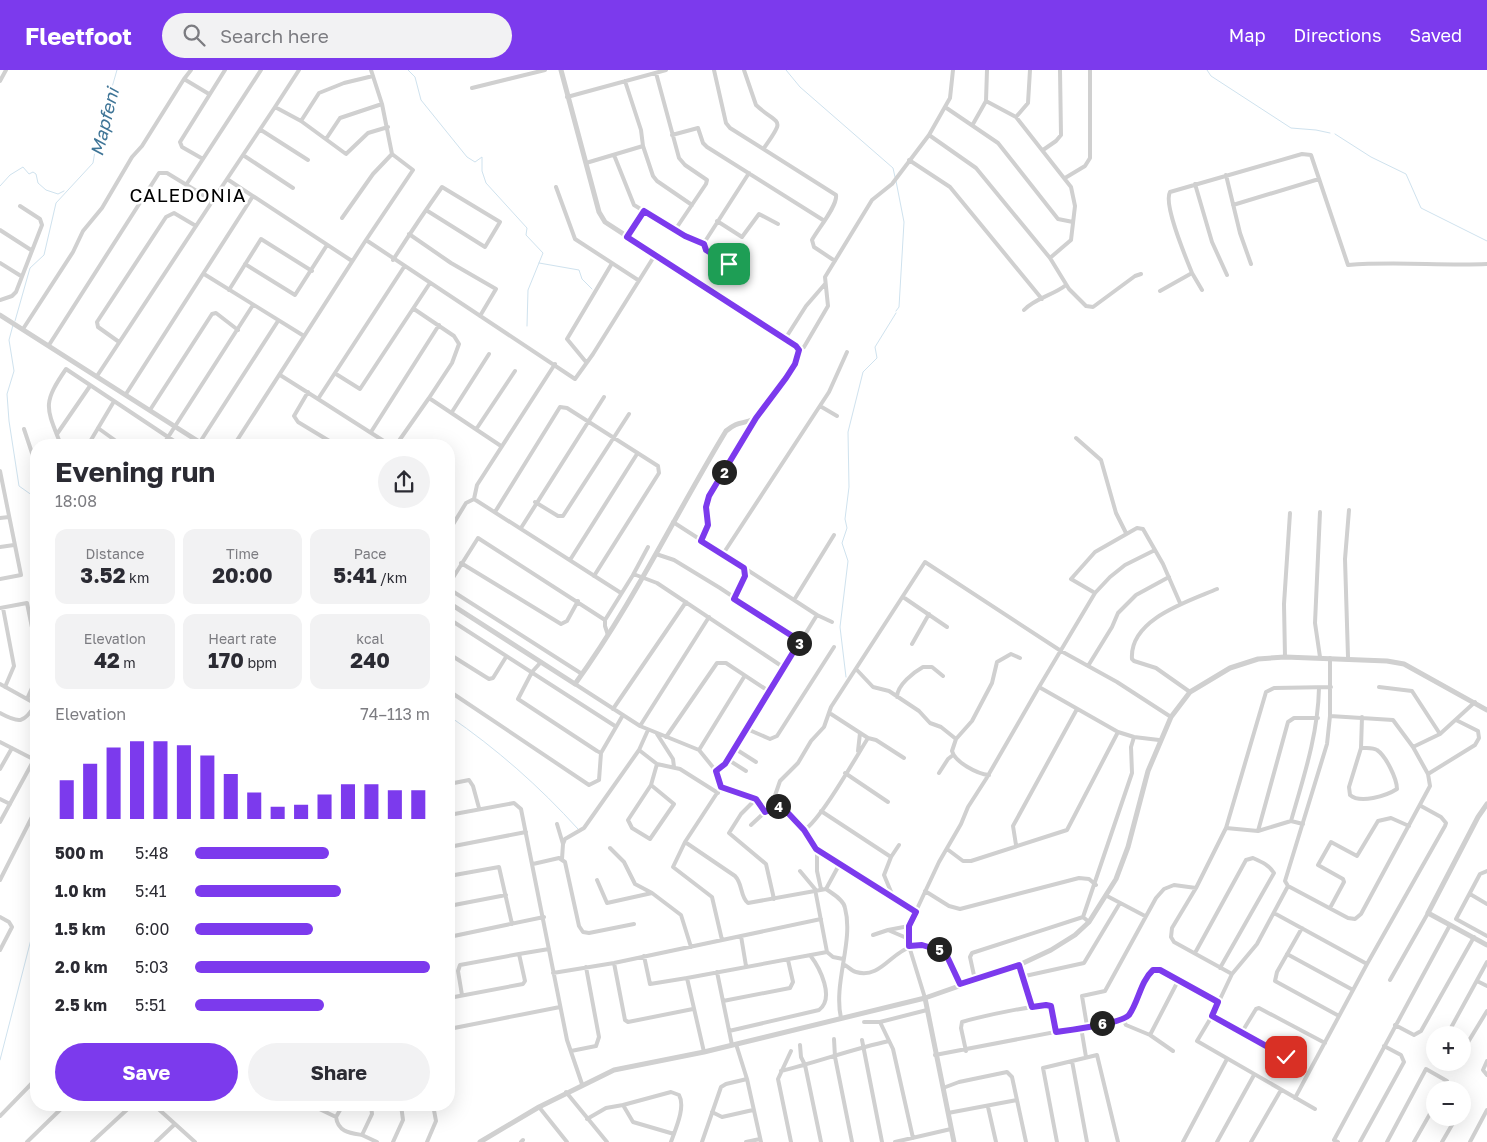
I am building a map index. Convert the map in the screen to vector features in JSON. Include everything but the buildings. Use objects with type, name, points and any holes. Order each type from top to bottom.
[{"type":"street","points":[[0,81],[6,70]]},
{"type":"street","points":[[24,329],[73,252],[83,231],[102,208],[132,157],[142,146],[191,70]]},
{"type":"street","points":[[203,160],[182,147],[180,142],[226,70]]},
{"type":"street","points":[[186,185],[261,70]]},
{"type":"street","points":[[97,376],[299,70]]},
{"type":"street","points":[[238,439],[413,170],[392,154],[388,127],[371,70]]},
{"type":"street","points":[[472,88],[545,70]]},
{"type":"street","points":[[561,70],[599,212],[605,222],[796,346],[799,350]]},
{"type":"street","points":[[567,97],[666,70]]},
{"type":"street","points":[[714,70],[726,123],[730,128],[836,195],[835,206],[823,220],[812,240],[812,244],[835,261]]},
{"type":"street","points":[[744,70],[756,105],[772,115],[778,123],[777,130],[764,148]]},
{"type":"street","points":[[701,541],[708,525],[706,507],[709,496],[756,418],[795,364],[799,350],[804,347],[828,306],[825,277],[872,200],[892,184],[929,135],[950,98],[953,70]]},
{"type":"street","points":[[973,124],[986,101],[987,70]]},
{"type":"street","points":[[1016,117],[1028,103],[1030,70]]},
{"type":"street","points":[[1042,150],[1056,141],[1061,135],[1060,70]]},
{"type":"street","points":[[1065,178],[1085,166],[1090,158],[1090,70]]},
{"type":"street","points":[[656,73],[672,135],[682,163],[707,180],[675,230]]},
{"type":"street","points":[[301,121],[319,93],[344,83],[373,76]]},
{"type":"street","points":[[184,79],[209,94]]},
{"type":"street","points":[[626,81],[653,176],[657,181],[692,205]]},
{"type":"street","points":[[986,101],[1016,117],[1065,178],[1074,195],[1073,222],[1069,244],[1050,258]]},
{"type":"street","points":[[326,139],[340,118],[382,104]]},
{"type":"street","points":[[946,106],[998,143],[1058,219],[1073,222]]},
{"type":"street","points":[[275,107],[301,121],[346,154],[368,133],[388,127]]},
{"type":"street","points":[[672,135],[698,128],[705,146],[823,220]]},
{"type":"street","points":[[261,130],[308,160]]},
{"type":"street","points":[[929,135],[976,168],[1050,258],[1066,285],[1086,306],[1093,307],[1135,276],[1141,274]]},
{"type":"street","points":[[586,163],[643,146]]},
{"type":"street","points":[[342,218],[373,174],[392,154]]},
{"type":"street","points":[[1202,290],[1192,273],[1179,240],[1167,197],[1170,192],[1305,154],[1311,155],[1348,265],[1424,264],[1446,266],[1487,264]]},
{"type":"street","points":[[243,155],[293,188]]},
{"type":"street","points":[[614,155],[631,202],[675,230],[704,244],[706,250],[729,264]]},
{"type":"street","points":[[909,160],[950,187],[1042,299]]},
{"type":"street","points":[[49,345],[160,172],[167,173],[213,201]]},
{"type":"street","points":[[704,244],[749,173]]},
{"type":"street","points":[[1226,175],[1240,233],[1251,264]]},
{"type":"street","points":[[228,179],[352,262]]},
{"type":"street","points":[[1233,205],[1319,179]]},
{"type":"street","points":[[1195,184],[1212,242],[1227,275]]},
{"type":"street","points":[[393,260],[409,234],[442,187],[500,222],[485,247],[426,210]]},
{"type":"street","points":[[556,187],[574,239],[611,265],[638,280]]},
{"type":"street","points":[[126,394],[253,196]]},
{"type":"street","points":[[0,300],[12,296],[20,284],[20,276],[31,250],[37,242],[42,222],[20,206]]},
{"type":"street","points":[[627,237],[644,211]]},
{"type":"street","points":[[119,342],[98,327],[97,322],[166,217],[174,214],[196,226]]},
{"type":"street","points":[[717,221],[742,237],[759,214],[778,224]]},
{"type":"street","points":[[0,230],[31,250]]},
{"type":"street","points":[[409,234],[451,263],[496,289],[480,316]]},
{"type":"street","points":[[229,290],[261,239],[312,271]]},
{"type":"street","points":[[366,240],[393,260],[555,364],[575,379],[655,255]]},
{"type":"street","points":[[245,264],[295,294],[312,271],[327,245]]},
{"type":"street","points":[[0,263],[20,276]]},
{"type":"street","points":[[586,362],[568,340],[611,265]]},
{"type":"street","points":[[318,399],[404,267]]},
{"type":"street","points":[[1160,290],[1192,273]]},
{"type":"street","points":[[204,274],[304,336]]},
{"type":"street","points":[[336,374],[360,389],[430,283]]},
{"type":"street","points":[[785,339],[806,306],[825,284]]},
{"type":"street","points":[[1024,310],[1042,299],[1055,294],[1066,285]]},
{"type":"street","points":[[58,439],[48,412],[50,394],[66,369],[113,403],[168,438],[253,305]]},
{"type":"street","points":[[400,439],[452,363],[459,344],[454,336],[414,309]]},
{"type":"street","points":[[150,410],[212,314],[216,313],[238,330]]},
{"type":"street","points":[[0,315],[17,324],[194,439]]},
{"type":"street","points":[[205,439],[278,321]]},
{"type":"street","points":[[371,432],[439,325]]},
{"type":"street","points":[[723,554],[820,406],[834,383],[847,352]]},
{"type":"street","points":[[452,412],[490,354]]},
{"type":"street","points":[[455,521],[466,503],[474,499],[478,485],[501,446],[555,364]]},
{"type":"street","points":[[477,428],[515,371]]},
{"type":"street","points":[[280,375],[381,439]]},
{"type":"street","points":[[56,434],[90,386]]},
{"type":"street","points":[[308,392],[294,416],[298,422],[326,439]]},
{"type":"street","points":[[521,528],[604,397]]},
{"type":"street","points":[[429,398],[477,428],[501,446]]},
{"type":"street","points":[[92,439],[113,403]]},
{"type":"street","points":[[820,406],[837,416]]},
{"type":"street","points":[[495,512],[559,408],[567,408],[658,466],[659,474],[594,576]]},
{"type":"street","points":[[536,502],[558,516],[563,516],[629,414]]},
{"type":"street","points":[[575,684],[644,578],[673,521],[726,431],[736,423],[745,423],[756,418]]},
{"type":"street","points":[[98,428],[113,439]]},
{"type":"street","points":[[24,429],[30,447]]},
{"type":"street","points":[[1076,438],[1101,460],[1116,513],[1126,533]]},
{"type":"street","points":[[570,560],[637,454]]},
{"type":"street","points":[[0,471],[21,575],[0,579]]},
{"type":"street","points":[[474,499],[621,593]]},
{"type":"street","points":[[1348,657],[1345,559],[1349,510]]},
{"type":"street","points":[[1320,512],[1315,623],[1320,657]]},
{"type":"street","points":[[1285,656],[1284,604],[1290,513]]},
{"type":"street","points":[[0,518],[9,517]]},
{"type":"street","points":[[673,521],[816,615],[832,622]]},
{"type":"street","points":[[1095,594],[1071,579],[1095,552],[1137,528],[1143,530],[1155,550],[1180,603]]},
{"type":"street","points":[[794,600],[834,535]]},
{"type":"street","points":[[455,574],[478,538],[605,620]]},
{"type":"street","points":[[0,547],[14,544]]},
{"type":"street","points":[[608,635],[604,626],[605,620],[648,547]]},
{"type":"street","points":[[954,1142],[925,998],[909,946],[909,926],[968,807],[988,777],[1039,686],[1095,594],[1110,576],[1125,565],[1155,550]]},
{"type":"street","points":[[656,554],[674,560],[800,641]]},
{"type":"street","points":[[751,825],[765,812],[770,810],[780,781],[798,763],[811,741],[824,727],[831,707],[925,562],[1061,651],[1171,717]]},
{"type":"street","points":[[462,563],[561,624],[567,621],[578,601]]},
{"type":"street","points":[[734,599],[745,576],[744,568]]},
{"type":"street","points":[[633,575],[657,583],[783,667]]},
{"type":"street","points":[[1088,666],[1118,613],[1136,595],[1169,577]]},
{"type":"street","points":[[1190,692],[1156,668],[1134,661],[1132,656],[1144,630],[1153,620],[1180,603],[1217,589]]},
{"type":"street","points":[[455,593],[582,674]]},
{"type":"street","points":[[903,596],[947,626]]},
{"type":"street","points":[[613,709],[686,602]]},
{"type":"street","points":[[5,687],[14,666],[2,608],[27,603],[30,618]]},
{"type":"street","points":[[455,606],[640,726],[699,750],[716,771],[721,787],[685,842],[674,862],[674,869],[712,897],[722,940]]},
{"type":"street","points":[[912,644],[929,614]]},
{"type":"street","points":[[716,771],[728,758],[747,729],[816,615]]},
{"type":"street","points":[[640,726],[709,617]]},
{"type":"street","points":[[455,624],[615,726]]},
{"type":"street","points":[[747,729],[770,739],[777,736],[834,647]]},
{"type":"street","points":[[939,773],[953,755],[956,739],[972,721],[992,683],[997,662],[1011,654],[1020,658]]},
{"type":"street","points":[[480,1142],[539,1106],[614,1070],[704,1052],[925,998],[960,984],[1019,965],[1051,950],[1075,935],[1089,922],[1108,896],[1128,847],[1148,772],[1159,740],[1171,717],[1190,692],[1230,668],[1258,659],[1285,656],[1348,657],[1404,664],[1487,710]]},
{"type":"street","points":[[455,658],[489,680],[493,678],[506,657]]},
{"type":"street","points":[[1330,657],[1331,687],[1327,744],[1284,881],[1288,886],[1348,918],[1358,917],[1421,806],[1430,786],[1428,774],[1413,747],[1393,720],[1330,716]]},
{"type":"street","points":[[541,662],[532,672],[518,699],[601,753]]},
{"type":"street","points":[[666,737],[717,663],[726,663],[744,677],[770,692]]},
{"type":"street","points":[[897,697],[897,692],[907,678],[923,667],[932,667],[943,676]]},
{"type":"street","points":[[856,670],[873,687],[889,691],[919,711],[930,723],[941,727],[956,739]]},
{"type":"street","points":[[699,750],[744,677]]},
{"type":"street","points":[[0,684],[30,701]]},
{"type":"street","points":[[1039,686],[1118,732],[1134,737],[1159,740]]},
{"type":"street","points":[[1232,974],[1174,942],[1171,937],[1172,928],[1196,888],[1226,828],[1266,692],[1274,688],[1331,687]]},
{"type":"street","points":[[1379,687],[1412,691],[1440,734]]},
{"type":"street","points":[[1291,821],[1318,718],[1319,688]]},
{"type":"street","points":[[27,699],[30,693]]},
{"type":"street","points":[[455,695],[589,785],[599,780],[601,753],[623,715]]},
{"type":"street","points":[[1413,747],[1440,734],[1475,702]]},
{"type":"street","points":[[1016,845],[1013,826],[1077,709]]},
{"type":"street","points":[[0,713],[15,721],[21,721],[30,713]]},
{"type":"street","points":[[830,714],[904,758]]},
{"type":"street","points":[[1361,748],[1372,748],[1380,752],[1395,780],[1397,789],[1363,799],[1357,799],[1350,795],[1349,786],[1361,748],[1362,717]]},
{"type":"street","points":[[1258,831],[1288,722],[1294,718],[1318,718]]},
{"type":"street","points":[[1428,774],[1472,749],[1477,742],[1478,731],[1456,720]]},
{"type":"street","points":[[563,844],[565,839],[584,828],[639,750],[648,730]]},
{"type":"street","points":[[947,849],[963,861],[971,861],[1067,830],[1118,732]]},
{"type":"street","points":[[858,754],[860,733]]},
{"type":"street","points":[[657,734],[673,759],[674,766]]},
{"type":"street","points":[[975,980],[970,957],[972,953],[1083,917],[1096,885],[1132,772],[1131,747],[1134,737]]},
{"type":"street","points":[[804,830],[810,826],[821,811],[868,738]]},
{"type":"street","points":[[0,742],[30,756]]},
{"type":"street","points":[[0,769],[12,748]]},
{"type":"street","points":[[734,748],[756,762]]},
{"type":"street","points":[[639,750],[656,764],[674,766],[686,771],[718,793]]},
{"type":"street","points":[[953,755],[988,777]]},
{"type":"street","points":[[728,758],[746,771]]},
{"type":"street","points":[[651,785],[674,804],[650,839],[632,828],[628,820],[651,785],[656,764]]},
{"type":"street","points":[[0,822],[30,767]]},
{"type":"street","points":[[845,773],[888,802]]},
{"type":"street","points":[[455,783],[469,780],[473,786],[478,808]]},
{"type":"street","points":[[721,787],[756,799],[765,812]]},
{"type":"street","points":[[0,799],[10,804]]},
{"type":"street","points":[[756,799],[740,814],[729,833],[766,864],[774,899]]},
{"type":"street","points":[[773,802],[788,813],[804,830],[816,849],[894,900],[916,912]]},
{"type":"street","points":[[455,814],[478,808],[516,804],[521,810],[544,917],[560,1007],[571,1051],[582,1084]]},
{"type":"street","points":[[1390,980],[1428,913],[1478,817],[1487,804]]},
{"type":"street","points":[[1295,1098],[1367,964],[1445,826],[1444,820],[1441,817],[1421,806]]},
{"type":"street","points":[[821,811],[891,857]]},
{"type":"street","points":[[1330,908],[1344,882],[1318,865],[1330,842],[1357,856],[1378,821],[1391,818],[1409,826]]},
{"type":"street","points":[[0,880],[30,821]]},
{"type":"street","points":[[1226,828],[1258,831],[1291,821],[1303,824]]},
{"type":"street","points":[[557,824],[563,844],[562,859],[567,866],[579,926],[583,932],[589,933],[634,924]]},
{"type":"street","points":[[455,846],[526,832]]},
{"type":"street","points":[[685,842],[735,876],[740,883],[746,901],[774,899],[815,889],[826,889],[846,907],[843,962],[839,988],[841,1018]]},
{"type":"street","points":[[894,900],[885,882],[884,875],[891,857],[899,845]]},
{"type":"street","points":[[610,848],[624,862],[635,884],[652,893],[681,915],[691,946]]},
{"type":"street","points":[[816,849],[817,871],[821,889]]},
{"type":"street","points":[[1195,953],[1246,860],[1253,858],[1261,861],[1270,867],[1274,873],[1220,968]]},
{"type":"street","points":[[533,864],[562,859]]},
{"type":"street","points":[[826,889],[840,865]]},
{"type":"street","points":[[455,875],[499,868],[512,924]]},
{"type":"street","points":[[800,871],[815,889],[827,952],[833,957],[856,972],[876,971],[909,946],[922,945],[945,952],[960,984]]},
{"type":"street","points":[[1487,871],[1480,874],[1456,919],[1487,936]]},
{"type":"street","points":[[925,891],[949,906],[960,909],[1079,878],[1089,879],[1096,885]]},
{"type":"street","points":[[597,880],[607,903],[652,893]]},
{"type":"street","points":[[875,888],[885,882]]},
{"type":"street","points":[[1087,1026],[1083,995],[1105,991],[1158,894],[1168,887],[1182,884],[1196,888]]},
{"type":"street","points":[[1288,886],[1257,944],[1232,974],[1212,1016],[1197,1041],[1314,1109]]},
{"type":"street","points":[[1470,894],[1487,904]]},
{"type":"street","points":[[455,905],[506,895]]},
{"type":"street","points":[[1108,896],[1145,916]]},
{"type":"street","points":[[1024,976],[1084,962],[1120,902]]},
{"type":"street","points":[[1274,913],[1367,964]]},
{"type":"street","points":[[1428,913],[1487,945]]},
{"type":"street","points":[[0,917],[9,922],[12,927],[0,950]]},
{"type":"street","points":[[455,936],[544,917]]},
{"type":"street","points":[[1083,917],[1089,922]]},
{"type":"street","points":[[553,973],[614,963],[821,919]]},
{"type":"street","points":[[1338,1142],[1334,1140],[1450,924]]},
{"type":"street","points":[[873,935],[909,926]]},
{"type":"street","points":[[1302,928],[1286,954],[1275,980],[1339,1016]]},
{"type":"street","points":[[888,930],[909,939]]},
{"type":"street","points":[[741,936],[746,966]]},
{"type":"street","points":[[1395,1025],[1414,1035],[1420,1032],[1474,938]]},
{"type":"street","points":[[462,996],[458,971],[460,965],[550,949]]},
{"type":"street","points":[[644,956],[650,984],[827,952]]},
{"type":"street","points":[[455,997],[523,984],[525,981],[519,954]]},
{"type":"street","points":[[1286,954],[1353,990]]},
{"type":"street","points":[[729,1031],[819,1010],[823,1007],[826,1002],[826,992],[820,972],[810,955]]},
{"type":"street","points":[[723,1001],[792,987],[793,982],[788,960]]},
{"type":"street","points":[[1452,1026],[1487,962]]},
{"type":"street","points":[[614,963],[625,1020],[628,1022],[693,1008]]},
{"type":"street","points":[[1019,965],[1024,976],[1032,1007]]},
{"type":"street","points":[[571,1051],[596,1046],[598,1037],[586,967]]},
{"type":"street","points":[[935,1055],[966,1051],[1123,1020],[1129,1015],[1152,971],[1162,971],[1218,1002]]},
{"type":"street","points":[[717,972],[729,1031],[747,1079],[760,1141],[746,1142]]},
{"type":"street","points":[[686,978],[704,1052]]},
{"type":"street","points":[[1150,1035],[1179,980]]},
{"type":"street","points":[[1477,981],[1487,986]]},
{"type":"street","points":[[966,1051],[960,1028],[962,1022],[1032,1007],[1051,1006],[1056,1032]]},
{"type":"street","points":[[455,1028],[560,1007]]},
{"type":"street","points":[[1242,1032],[1259,1008],[1325,1043]]},
{"type":"street","points":[[864,1022],[880,1022],[927,1010]]},
{"type":"street","points":[[1471,1037],[1487,1011]]},
{"type":"street","points":[[1212,1016],[1286,1057]]},
{"type":"street","points":[[1123,1020],[1126,1025],[1150,1035],[1173,1051]]},
{"type":"street","points":[[880,1022],[889,1041],[913,1138]]},
{"type":"street","points":[[1081,1028],[1086,1057]]},
{"type":"street","points":[[834,1040],[835,1057],[852,1142]]},
{"type":"street","points":[[862,1040],[882,1142]]},
{"type":"street","points":[[781,1071],[835,1057],[863,1046],[889,1041]]},
{"type":"street","points":[[800,1046],[821,1142]]},
{"type":"street","points":[[1360,1142],[1404,1062],[1401,1055],[1384,1046]]},
{"type":"street","points":[[791,1051],[781,1071],[780,1088],[791,1142]]},
{"type":"street","points":[[1057,1142],[1042,1070],[1046,1066],[1097,1055],[1118,1142]]},
{"type":"street","points":[[1183,1142],[1227,1059]]},
{"type":"street","points":[[1072,1061],[1087,1142]]},
{"type":"street","points":[[1487,1061],[1484,1070],[1487,1075]]},
{"type":"street","points":[[1387,1142],[1426,1069],[1446,1081]]},
{"type":"street","points":[[943,1088],[959,1082],[1007,1072],[1012,1076],[1026,1142]]},
{"type":"street","points":[[1217,1142],[1254,1074]]},
{"type":"street","points":[[702,1142],[723,1085],[747,1079]]},
{"type":"street","points":[[0,1116],[30,1085]]},
{"type":"street","points":[[1252,1142],[1281,1090]]},
{"type":"street","points":[[566,1092],[607,1142]]},
{"type":"street","points":[[587,1119],[606,1108],[671,1092],[678,1094],[682,1100],[671,1142]]},
{"type":"street","points":[[948,1113],[988,1107],[1017,1100]]},
{"type":"street","points":[[624,1105],[633,1122],[674,1134]]},
{"type":"street","points":[[539,1106],[565,1141]]},
{"type":"street","points":[[988,1107],[996,1142]]},
{"type":"street","points":[[712,1112],[722,1117],[753,1110]]},
{"type":"street","points":[[1470,1142],[1487,1110]]},
{"type":"street","points":[[28,1142],[59,1111]]},
{"type":"street","points":[[92,1142],[126,1111]]},
{"type":"street","points":[[161,1111],[195,1142]]},
{"type":"street","points":[[324,1111],[336,1117]]},
{"type":"street","points":[[339,1111],[336,1117],[338,1125],[344,1132],[362,1135],[377,1142]]},
{"type":"street","points":[[362,1135],[372,1111]]},
{"type":"street","points":[[393,1142],[403,1120],[402,1111]]},
{"type":"street","points":[[427,1142],[436,1121],[434,1111]]},
{"type":"street","points":[[1414,1142],[1426,1121]]},
{"type":"street","points":[[156,1142],[175,1124]]},
{"type":"street","points":[[1442,1142],[1451,1126]]},
{"type":"street","points":[[895,1142],[951,1129]]},
{"type":"waterway","name":"Mapfeni","points":[[15,321],[30,268],[44,255],[56,203],[93,163],[97,139],[117,70]]},
{"type":"waterway","points":[[408,70],[415,77],[421,100],[467,157],[475,162],[482,157],[482,171],[486,183],[527,228],[526,235],[543,253],[528,290],[527,326]]},
{"type":"waterway","points":[[786,70],[800,87],[893,168],[895,177]]},
{"type":"waterway","points":[[1207,70],[1211,76],[1291,128],[1330,133]]},
{"type":"waterway","points":[[1335,134],[1371,157],[1406,174],[1421,208],[1487,241]]},
{"type":"waterway","points":[[0,186],[10,175],[23,167],[29,174],[33,172],[36,174],[38,183],[46,190],[58,194],[64,191]]},
{"type":"waterway","points":[[896,181],[904,222],[899,307],[896,311]]},
{"type":"waterway","points":[[539,263],[579,270],[582,279],[592,289]]},
{"type":"waterway","points":[[846,677],[840,627],[848,561],[842,543],[847,528],[845,519],[849,487],[848,432],[863,372],[877,358],[875,347],[896,313]]},
{"type":"waterway","name":"Mapfeni","points":[[13,325],[9,340],[14,371],[7,394],[9,421],[19,486],[30,494]]},
{"type":"waterway","points":[[455,720],[517,769],[578,829]]},
{"type":"waterway","points":[[0,1060],[30,943]]},
{"type":"district","name":"CALEDONIA","points":[[188,194]]},
{"type":"route","points":[[729,264],[706,250],[704,244],[685,236],[644,211],[627,237],[796,346],[799,350],[795,364],[756,418],[710,492],[706,507],[708,525],[701,541],[744,568],[745,576],[734,599],[777,624],[800,641],[747,729],[730,752],[725,764],[716,771],[722,782],[721,787],[756,799],[765,812],[770,810],[773,802],[788,813],[804,830],[816,849],[875,888],[916,912],[909,926],[909,946],[916,944],[943,950],[960,984],[1019,965],[1024,976],[1032,1007],[1051,1006],[1056,1032],[1123,1020],[1129,1015],[1147,976],[1153,970],[1160,970],[1189,984],[1218,1002],[1212,1016],[1286,1057]]}]
